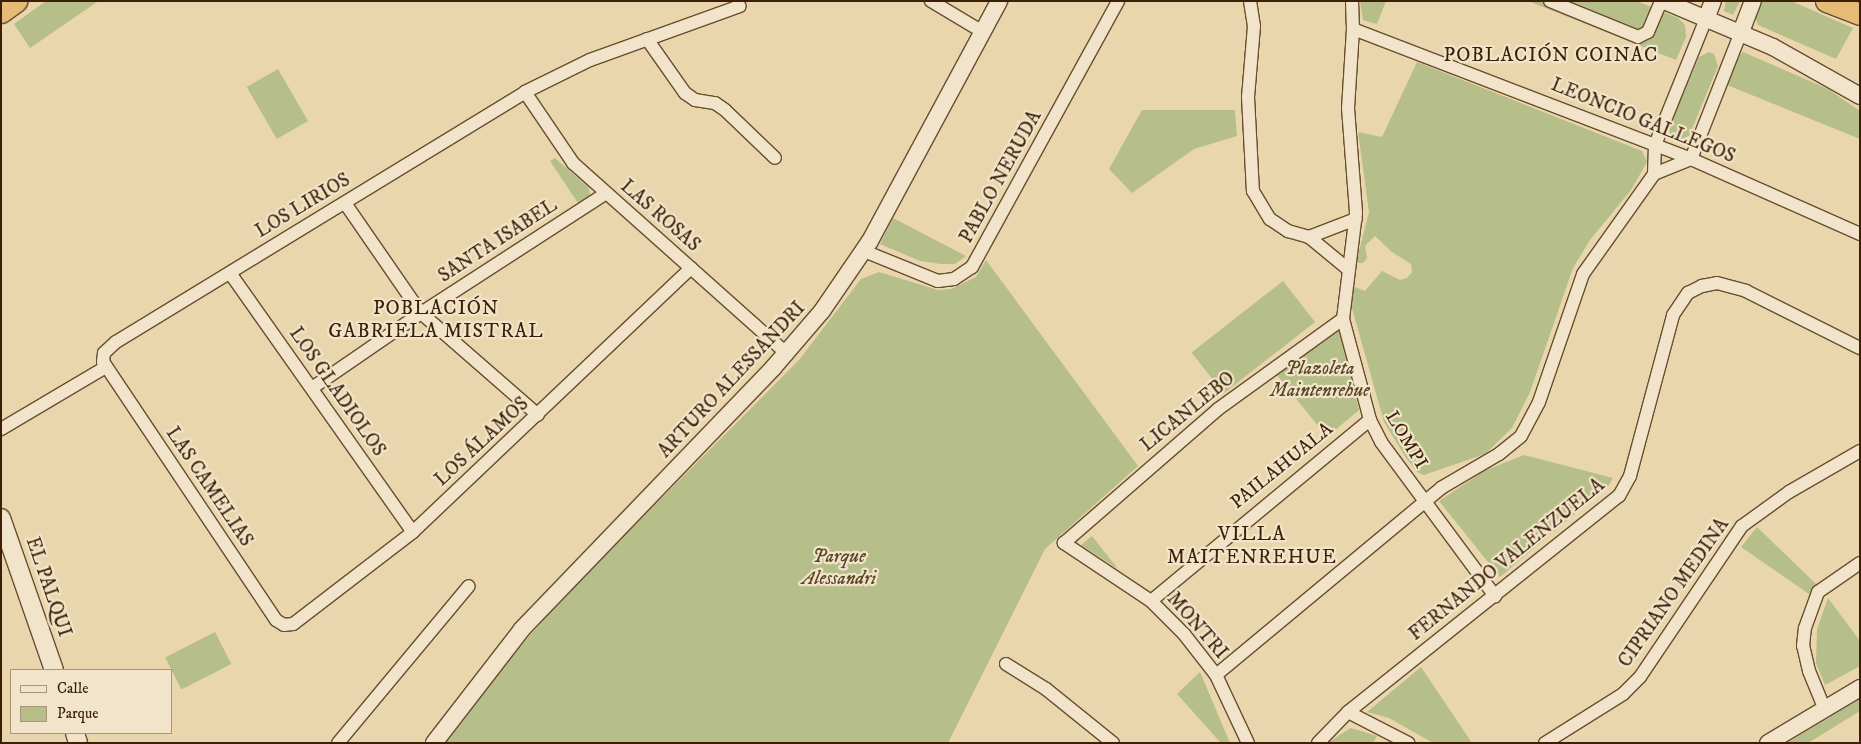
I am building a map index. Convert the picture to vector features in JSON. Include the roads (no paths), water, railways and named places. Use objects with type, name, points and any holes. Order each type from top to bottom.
[{"type":"highway","points":[[1,12],[16,1]]},
{"type":"highway","points":[[1826,1],[1860,14]]},
{"type":"main road","name":"EL PALQUI","points":[[1,518],[54,669]]},
{"type":"street","points":[[931,1],[983,32]]},
{"type":"street","name":"ARTURO ALESSANDRI","points":[[434,743],[522,629],[787,354],[822,312],[864,251],[1000,1]]},
{"type":"street","name":"PABLO NERUDA","points":[[864,251],[938,281],[954,279],[972,267],[1118,1]]},
{"type":"street","points":[[1250,1],[1254,26],[1248,97],[1253,191],[1263,211],[1279,226],[1309,237],[1348,269]]},
{"type":"street","points":[[1309,237],[1356,219],[1348,108],[1353,28],[1352,1]]},
{"type":"street","points":[[1550,1],[1638,36],[1648,32],[1662,1],[1741,32],[1816,69],[1860,96]]},
{"type":"street","points":[[1654,174],[1654,145],[1713,1]]},
{"type":"street","points":[[1216,676],[1423,502],[1457,477],[1499,454],[1521,436],[1539,402],[1583,274],[1654,174],[1690,159],[1753,1]]},
{"type":"street","name":"LOS LIRIOS","points":[[104,368],[104,353],[110,346],[525,92],[590,60],[740,6]]},
{"type":"street","name":"LEONCIO GALLEGOS","points":[[1353,28],[1690,159],[1860,234]]},
{"type":"street","points":[[647,39],[685,93],[695,100],[715,103],[725,110],[775,158]]},
{"type":"street","name":"LAS ROSAS","points":[[525,92],[573,163],[787,354]]},
{"type":"street","name":"SANTA ISABEL","points":[[312,388],[421,313],[606,194]]},
{"type":"street","points":[[345,203],[421,313],[538,415]]},
{"type":"street","name":"LOMPI","points":[[1356,219],[1343,319],[1370,420],[1381,442],[1423,502],[1495,596]]},
{"type":"street","name":"LOS ÁLAMOS","points":[[284,625],[300,621],[413,532],[692,268]]},
{"type":"street","name":"LOS GLADIOLOS","points":[[230,273],[413,532]]},
{"type":"street","name":"FERNANDO VALENZUELA","points":[[1318,743],[1348,712],[1619,496],[1630,476],[1673,315],[1688,293],[1702,286],[1717,284],[1746,290],[1860,348]]},
{"type":"street","name":"LICANLEBO","points":[[1064,543],[1218,409],[1343,319]]},
{"type":"street","points":[[1,429],[104,368]]},
{"type":"street","name":"LAS CAMELIAS","points":[[104,368],[276,620],[284,625]]},
{"type":"street","name":"PAILAHUALA","points":[[1151,601],[1370,420]]},
{"type":"street","name":"CIPRIANO MEDINA","points":[[1545,743],[1623,694],[1640,677],[1742,526],[1789,492],[1860,451]]},
{"type":"street","name":"MONTRI","points":[[1064,543],[1151,601],[1184,634],[1216,676],[1248,743]]},
{"type":"street","points":[[1825,710],[1809,671],[1803,646],[1805,628],[1818,592],[1860,563]]},
{"type":"street","points":[[338,743],[469,586]]},
{"type":"street","points":[[1006,664],[1060,699],[1113,743]]},
{"type":"street","points":[[1768,743],[1860,688]]},
{"type":"street","points":[[1348,712],[1408,743]]},
{"type":"district","name":"POBLACIÓN COINAC","points":[[1551,55]]},
{"type":"district","name":"POBLACIÓN GABRIELA MISTRAL","points":[[436,320]]},
{"type":"district","name":"VILLA MAITENREHUE","points":[[1252,546]]},
{"type":"park label","name":"Plazoleta Maintenrehue","points":[[1320,380]]},
{"type":"park label","name":"Parque Alessandri","points":[[839,568]]}]
